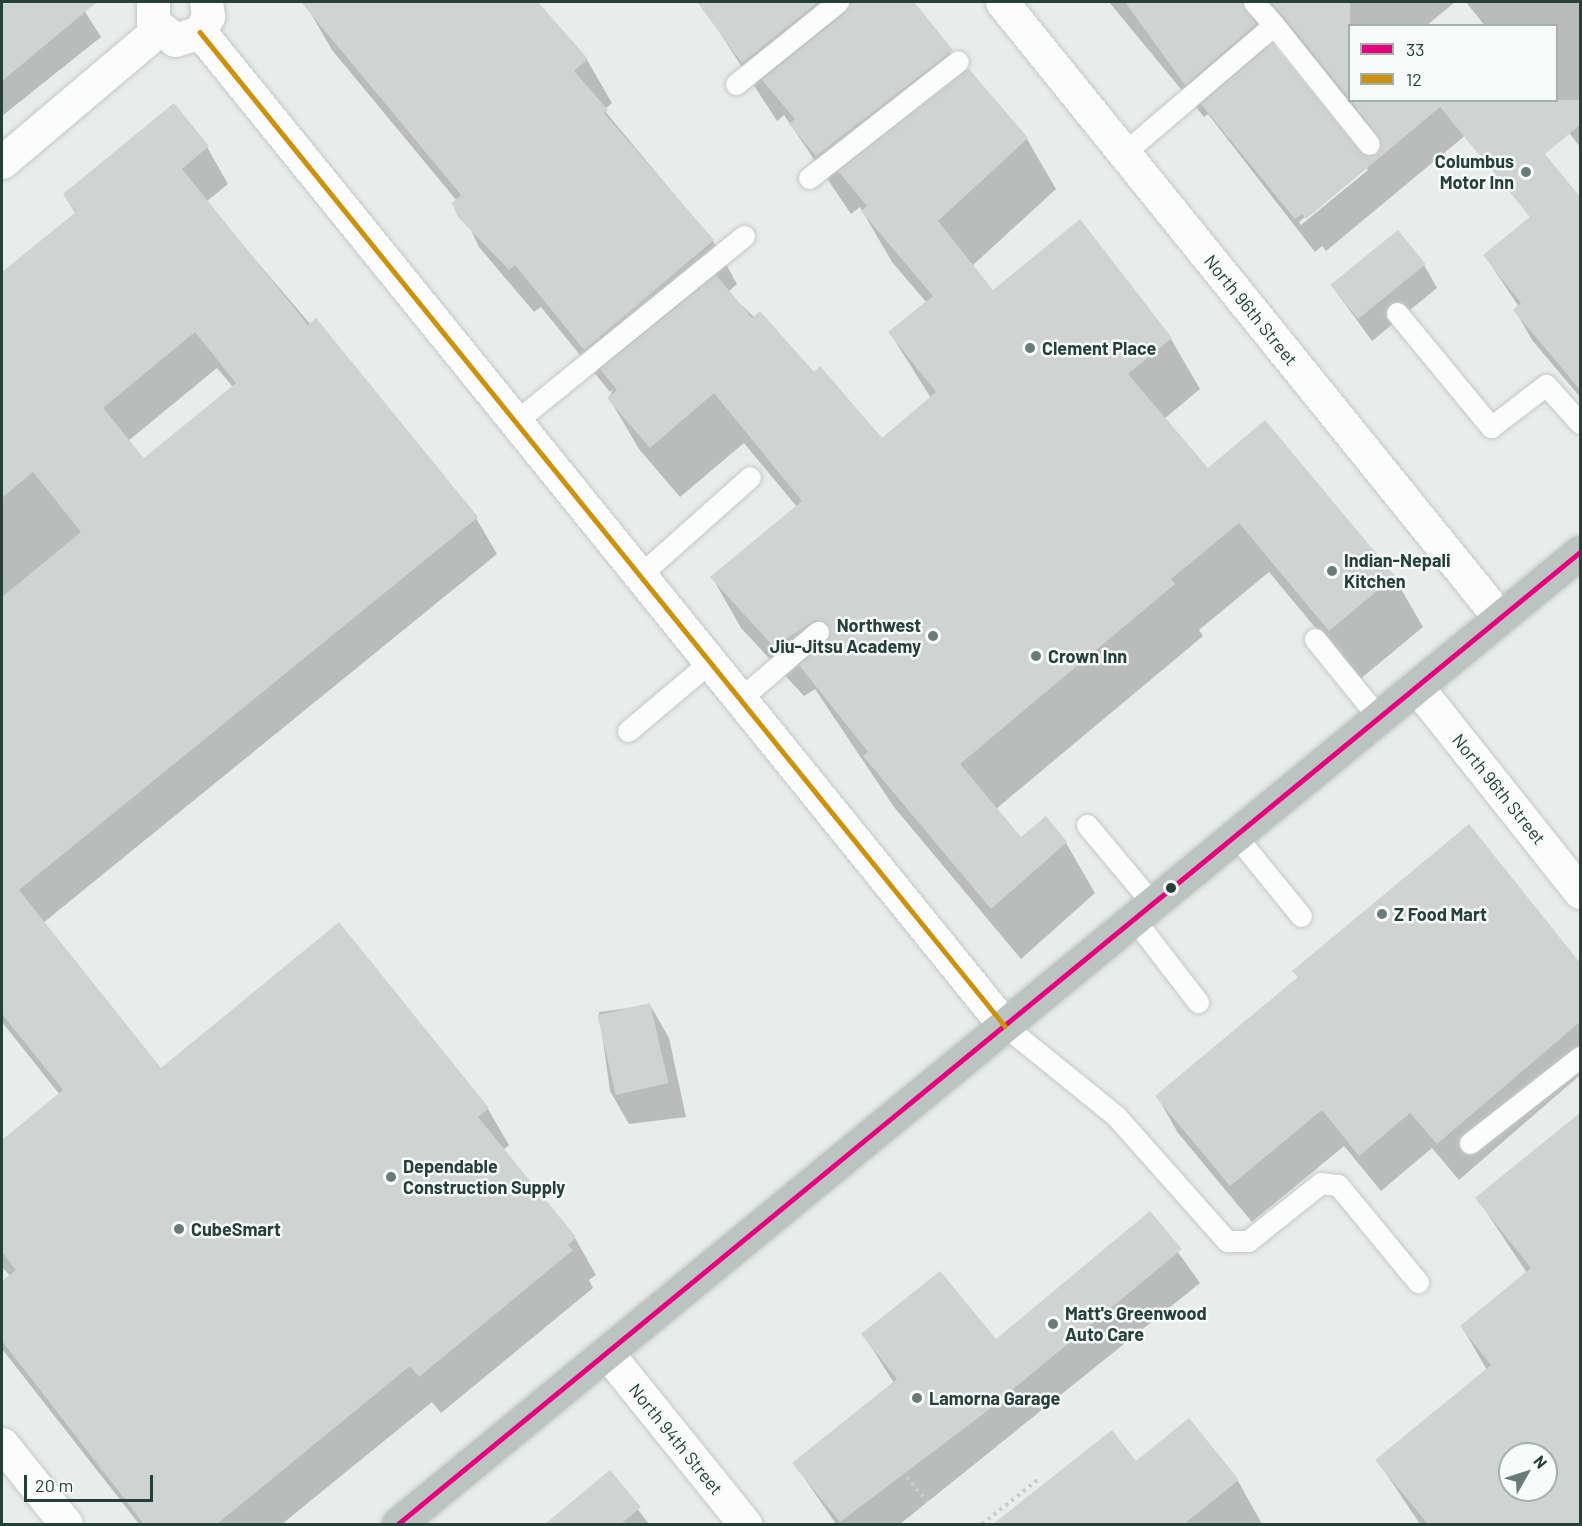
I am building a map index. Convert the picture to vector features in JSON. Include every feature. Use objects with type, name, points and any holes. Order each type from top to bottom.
[{"type":"highway","points":[[398,1524],[1581,552]]},
{"type":"street","name":"North 96th Street","points":[[1002,2],[1500,618]]},
{"type":"street","points":[[2,162],[155,16],[175,40],[203,17],[515,422],[1005,1026]]},
{"type":"street","name":"North 96th Street","points":[[1417,687],[1581,892]]},
{"type":"street","name":"North 94th Street","points":[[607,1353],[745,1524]]},
{"type":"street","points":[[2,1444],[66,1524]]},
{"type":"lane","points":[[736,84],[838,2]]},
{"type":"lane","points":[[1254,2],[1369,144]]},
{"type":"lane","points":[[1124,153],[1274,26]]},
{"type":"lane","points":[[809,178],[958,62]]},
{"type":"lane","points":[[515,422],[744,236]]},
{"type":"lane","points":[[1397,313],[1491,427],[1546,385],[1581,423]]},
{"type":"lane","points":[[640,575],[750,477]]},
{"type":"lane","points":[[740,699],[818,632]]},
{"type":"lane","points":[[1315,639],[1379,718]]},
{"type":"lane","points":[[628,731],[710,662]]},
{"type":"lane","points":[[1087,825],[1198,1002]]},
{"type":"lane","points":[[1236,836],[1301,916]]},
{"type":"lane","points":[[1005,1026],[1116,1116],[1227,1241],[1248,1241],[1321,1183],[1338,1185],[1418,1282]]},
{"type":"lane","points":[[1470,1143],[1581,1057]]},
{"type":"path","points":[[907,1477],[927,1502]]},
{"type":"path","points":[[982,1524],[1040,1478]]},
{"type":"building","points":[[2,2],[97,2],[2,81]]},
{"type":"building","points":[[301,2],[538,2],[588,59],[574,71],[608,110],[604,113],[714,240],[584,350],[515,265],[509,270],[458,217],[452,203],[461,195]]},
{"type":"building","points":[[697,2],[818,2],[742,63]]},
{"type":"building","points":[[851,2],[914,2],[953,50],[816,156],[789,124],[795,119],[762,80],[846,12]]},
{"type":"building","points":[[1125,2],[1242,2],[1256,24],[1185,85]]},
{"type":"building","points":[[1270,2],[1350,2],[1348,97]]},
{"type":"building","points":[[1272,43],[1365,156],[1377,154],[1381,142],[1352,102],[1581,100],[1581,124],[1545,154],[1581,198],[1581,391],[1513,310],[1521,303],[1483,255],[1530,217],[1440,107],[1306,219],[1302,214],[1295,219],[1201,104]]},
{"type":"building","points":[[968,68],[1028,138],[938,221],[993,290],[1080,219],[1172,338],[1128,374],[1208,468],[1265,420],[1395,576],[1329,631],[1239,523],[1171,579],[1175,584],[960,764],[1021,837],[1046,816],[1067,842],[991,909],[863,756],[868,752],[799,665],[827,641],[828,624],[815,620],[774,647],[710,577],[802,501],[714,393],[650,448],[607,398],[617,390],[600,369],[716,275],[752,318],[760,311],[814,372],[820,366],[882,438],[936,392],[888,332],[933,296],[861,211],[867,206],[838,171]]},
{"type":"building","points":[[174,103],[209,146],[182,169],[308,325],[316,318],[478,517],[19,890],[161,1068],[339,922],[489,1108],[478,1117],[576,1237],[568,1245],[573,1250],[419,1377],[410,1366],[217,1524],[144,1524],[2,1341],[2,1281],[16,1270],[2,1252],[2,1140],[63,1090],[2,1014],[2,597],[81,532],[33,472],[2,498],[2,272],[76,212],[63,194]],"holes":[[[195,332],[236,383],[144,458],[103,408]]]},
{"type":"building","points":[[1398,230],[1426,264],[1358,319],[1330,285]]},
{"type":"building","points":[[1469,824],[1581,964],[1581,1021],[1437,1144],[1410,1113],[1359,1156],[1322,1110],[1230,1186],[1155,1096],[1298,977],[1292,971]]},
{"type":"building","points":[[650,1003],[668,1083],[616,1095],[597,1015]]},
{"type":"building","points":[[1581,1112],[1581,1524],[1428,1524],[1375,1460],[1491,1365],[1460,1326],[1531,1268],[1475,1198]]},
{"type":"building","points":[[1150,1211],[1182,1249],[982,1415],[840,1522],[792,1463],[897,1379],[861,1334],[940,1271],[996,1339]]},
{"type":"building","points":[[1189,1418],[1239,1480],[1184,1524],[993,1524],[1112,1430],[1136,1461]]},
{"type":"building","points":[[610,1470],[641,1507],[621,1524],[545,1524]]},
{"type":"transit line","name":"12","points":[[200,32],[1005,1026]]},
{"type":"transit line","name":"33","points":[[398,1524],[1580,552]]},
{"type":"place","name":"Columbus Motor Inn","points":[[1526,172]]},
{"type":"place","name":"Clement Place","points":[[1030,348]]},
{"type":"place","name":"Indian-Nepali Kitchen","points":[[1332,571]]},
{"type":"place","name":"Northwest Jiu-Jitsu Academy","points":[[933,636]]},
{"type":"place","name":"Crown Inn","points":[[1036,656]]},
{"type":"place","name":"Z Food Mart","points":[[1382,914]]},
{"type":"place","name":"Dependable Construction Supply","points":[[391,1177]]},
{"type":"place","name":"CubeSmart","points":[[179,1229]]},
{"type":"place","name":"Matt's Greenwood Auto Care","points":[[1053,1324]]},
{"type":"place","name":"Lamorna Garage","points":[[917,1398]]}]
